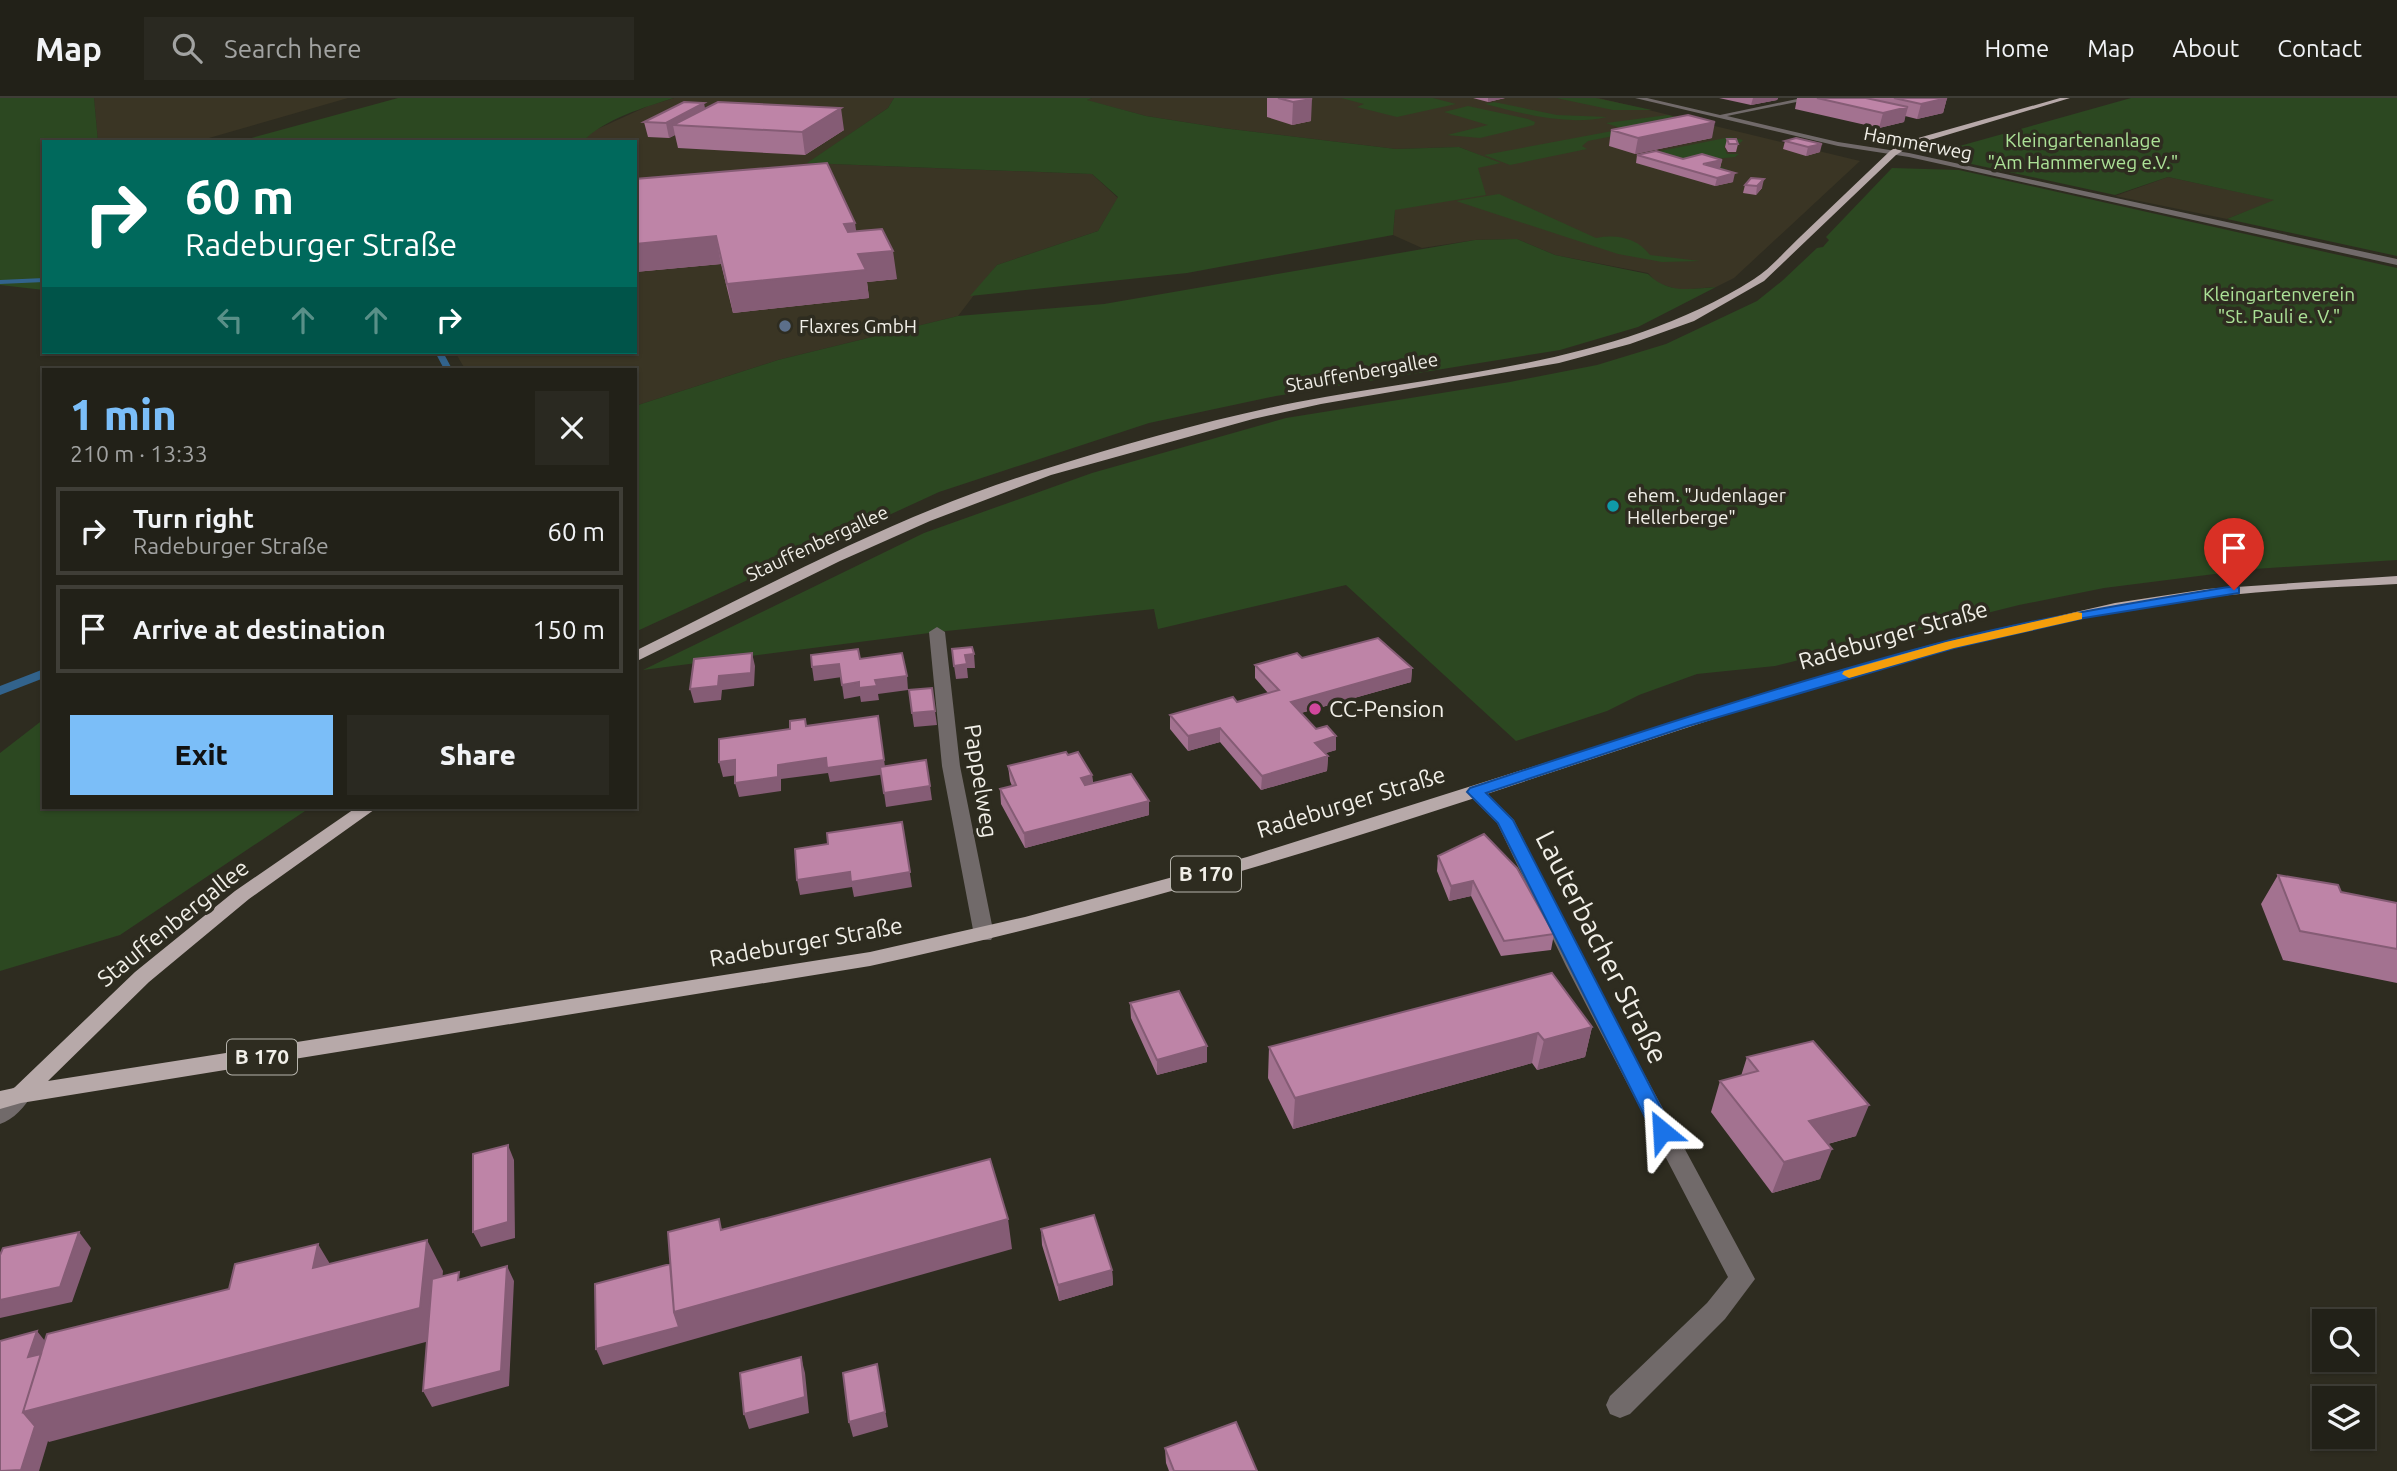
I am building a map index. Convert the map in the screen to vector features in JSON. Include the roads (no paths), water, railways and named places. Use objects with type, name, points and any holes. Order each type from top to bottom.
[{"type":"main road","name":"Stauffenbergallee","points":[[637,656],[835,558],[925,519],[1047,472],[1251,416],[1321,401],[1559,360],[1626,342],[1690,318],[1761,279],[1893,153],[1907,144],[2067,98]]},
{"type":"main road","name":"Radeburger Straße","points":[[7,1096],[870,959],[984,935],[1125,899],[1475,792],[1682,723],[1951,645],[2034,624],[2208,593],[2397,580]]},
{"type":"main road","name":"Stauffenbergallee","points":[[7,1096],[142,977],[242,895],[366,809]]},
{"type":"street","name":"Hammerweg","points":[[1638,98],[1838,144],[1893,153],[2397,262]]},
{"type":"street","points":[[1716,116],[1813,98]]},
{"type":"street","name":"Pappelweg","points":[[937,632],[951,766],[984,935]]},
{"type":"street","name":"Lauterbacher Straße","points":[[1475,792],[1505,820],[1588,989],[1742,1279],[1716,1311],[1620,1405]]},
{"type":"street","points":[[0,1115],[7,1096]]},
{"type":"waterway","points":[[0,282],[42,280]]},
{"type":"waterway","points":[[440,354],[447,368]]},
{"type":"waterway","points":[[0,691],[42,674]]},
{"type":"place","name":"Flaxres GmbH","points":[[785,326]]},
{"type":"place","name":"ehem. \"Judenlager Hellerberge\"","points":[[1613,506]]},
{"type":"place","name":"CC-Pension","points":[[1315,709]]},
{"type":"park label","name":"Kleingartenanlage \"Am Hammerweg e.V.\"","points":[[2083,151]]},
{"type":"park label","name":"Kleingartenverein \"St. Pauli e. V.\"","points":[[2279,305]]}]
